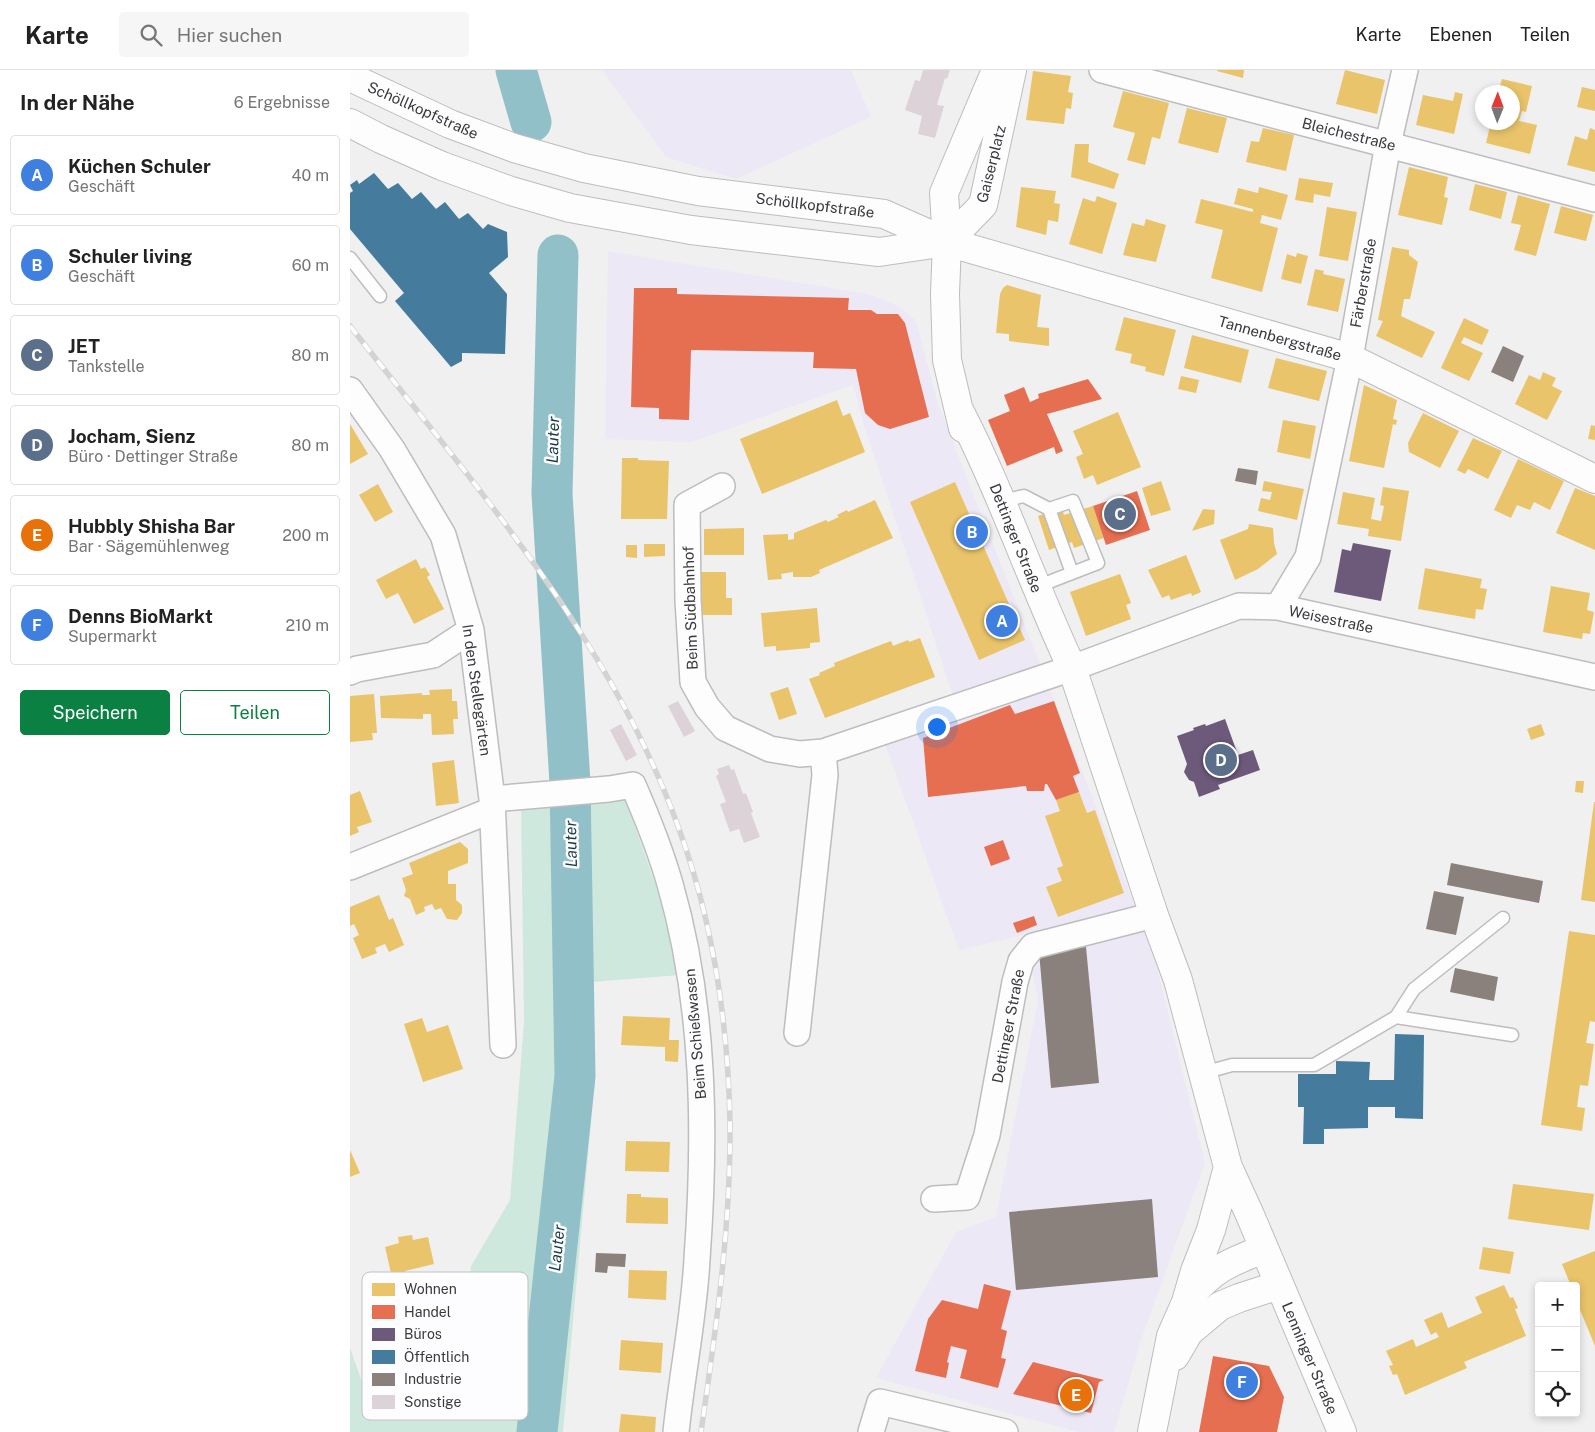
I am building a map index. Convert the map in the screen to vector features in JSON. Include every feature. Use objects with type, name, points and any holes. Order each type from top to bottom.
[{"type":"main road","name":"Gaiserplatz","points":[[947,242],[944,193],[996,70]]},
{"type":"main road","name":"Gaiserplatz","points":[[947,242],[983,205],[1012,70]]},
{"type":"main road","name":"Schöllkopfstraße","points":[[350,77],[450,124],[514,148],[584,168],[698,191],[884,214],[947,242]]},
{"type":"main road","points":[[350,123],[442,166],[511,191],[570,208],[691,230],[879,252],[947,242]]},
{"type":"main road","name":"Tannenbergstraße","points":[[947,242],[1350,358],[1595,479]]},
{"type":"main road","name":"Dettinger Straße","points":[[947,242],[947,360],[970,461],[1043,633],[1072,668]]},
{"type":"main road","name":"Dettinger Straße","points":[[959,410],[982,456],[1072,668],[1154,915],[1178,980],[1228,1167],[1279,1285],[1220,1306],[1189,1332],[1164,1375]]},
{"type":"main road","name":"Dettinger Straße","points":[[1152,1432],[1172,1336],[1211,1230],[1228,1167]]},
{"type":"main road","name":"Dettinger Straße","points":[[1186,1302],[1202,1281],[1224,1266],[1264,1250]]},
{"type":"main road","name":"Lenninger Straße","points":[[1279,1285],[1342,1432]]},
{"type":"street","name":"Bleichestraße","points":[[1102,70],[1595,199]]},
{"type":"street","name":"Färberstraße","points":[[1278,607],[1308,557],[1350,358],[1388,144],[1405,70]]},
{"type":"street","name":"In den Stellegärten","points":[[350,390],[392,449],[443,535],[471,630],[492,805],[503,1045]]},
{"type":"street","name":"Beim Südbahnhof","points":[[722,486],[687,505],[688,608],[693,682],[707,708],[725,728],[770,749],[800,754],[822,752],[1072,668]]},
{"type":"street","name":"Weisestraße","points":[[1072,668],[1239,606],[1278,607],[1595,677]]},
{"type":"street","points":[[352,670],[433,655],[471,630]]},
{"type":"street","points":[[796,1033],[825,775],[822,752]]},
{"type":"street","name":"Beim Schießwasen","points":[[492,805],[529,796],[609,789],[633,784],[656,839],[670,884],[681,925],[695,1009],[702,1122],[698,1260],[676,1432]]},
{"type":"street","points":[[350,867],[492,805]]},
{"type":"street","name":"Dettinger Straße","points":[[934,1200],[967,1197],[987,1135],[1015,982],[1021,961],[1033,946],[1154,915]]},
{"type":"street","points":[[871,1432],[880,1402],[1005,1432]]},
{"type":"lane","points":[[350,258],[380,296]]},
{"type":"lane","points":[[1001,501],[1024,496],[1049,509],[1072,573]]},
{"type":"lane","points":[[1036,587],[1098,563],[1073,501],[1049,509]]},
{"type":"lane","points":[[1203,1073],[1232,1065],[1314,1065],[1396,1017],[1414,989],[1504,918]]},
{"type":"lane","points":[[1396,1017],[1512,1035]]},
{"type":"shaded area","points":[[602,70],[851,70],[871,117],[736,179],[666,157]]},
{"type":"shaded area","points":[[608,251],[868,294],[900,307],[916,321],[938,404],[1154,955],[1205,1163],[1141,1340],[1114,1432],[1079,1432],[876,1378],[956,1232],[996,1217],[1038,1000],[1025,935],[959,950],[885,744],[960,717],[864,425],[853,385],[691,442],[605,439]]},
{"type":"green space","points":[[625,798],[657,889],[680,975],[592,982],[595,1079],[563,1432],[350,1432],[350,1348],[362,1382],[362,1420],[528,1420],[528,1272],[471,1272],[471,1266],[510,1200],[524,1022],[521,806]]},
{"type":"building: Wohnen","points":[[1244,70],[1243,78],[1217,71]]},
{"type":"building: Wohnen","points":[[1345,70],[1385,80],[1377,114],[1336,104]]},
{"type":"building: Wohnen","points":[[1033,71],[1071,76],[1068,92],[1073,93],[1071,109],[1066,108],[1064,124],[1026,120]]},
{"type":"building: Wohnen","points":[[1502,79],[1532,86],[1526,112],[1522,111],[1520,118],[1520,85],[1500,85]]},
{"type":"building: Wohnen","points":[[1582,87],[1595,90],[1595,111],[1577,107]]},
{"type":"building: Wohnen","points":[[1123,91],[1169,103],[1160,139],[1152,137],[1145,165],[1127,160],[1135,133],[1113,127]]},
{"type":"building: Wohnen","points":[[1455,92],[1463,94],[1454,134],[1416,125],[1423,95],[1453,101]]},
{"type":"building: Wohnen","points":[[1187,108],[1227,118],[1218,153],[1178,143]]},
{"type":"building: Wohnen","points":[[1520,121],[1537,125],[1530,154],[1486,143],[1489,130],[1520,130]]},
{"type":"building: Wohnen","points":[[1263,128],[1294,135],[1286,171],[1246,162],[1251,141],[1259,142]]},
{"type":"building: Wohnen","points":[[1590,128],[1595,130],[1595,172],[1567,165],[1575,136],[1587,140]]},
{"type":"building: Wohnen","points":[[1075,144],[1089,144],[1088,162],[1119,174],[1114,189],[1071,177]]},
{"type":"building: Wohnen","points":[[1409,167],[1448,177],[1444,197],[1448,198],[1442,225],[1398,215]]},
{"type":"building: Wohnen","points":[[1299,178],[1333,183],[1330,197],[1314,194],[1313,203],[1295,200]]},
{"type":"building: Wohnen","points":[[1475,184],[1507,192],[1501,219],[1469,210]]},
{"type":"building: Wohnen","points":[[1021,187],[1056,191],[1054,203],[1060,204],[1058,222],[1048,220],[1046,235],[1016,227]]},
{"type":"building: Wohnen","points":[[1259,187],[1288,195],[1281,220],[1262,215],[1260,223],[1278,228],[1262,292],[1211,278],[1223,230],[1195,223],[1201,199],[1253,212],[1253,209],[1234,204],[1238,188],[1258,193]]},
{"type":"building: Wohnen","points":[[1518,195],[1550,204],[1536,256],[1514,250],[1521,225],[1511,223]]},
{"type":"building: Wohnen","points":[[1097,196],[1117,203],[1102,254],[1069,244],[1083,198],[1095,202]]},
{"type":"building: Wohnen","points":[[1561,206],[1593,215],[1586,241],[1554,233]]},
{"type":"building: Wohnen","points":[[1327,207],[1357,212],[1348,261],[1319,256]]},
{"type":"building: Wohnen","points":[[1146,219],[1166,225],[1156,262],[1123,255],[1132,223],[1144,226]]},
{"type":"building: Wohnen","points":[[1392,247],[1409,250],[1409,255],[1418,262],[1410,299],[1404,299],[1401,316],[1435,332],[1422,358],[1376,336],[1383,321],[1378,320]]},
{"type":"building: Wohnen","points":[[1297,253],[1308,256],[1301,284],[1281,279],[1287,254],[1296,257]]},
{"type":"building: Wohnen","points":[[1315,269],[1324,271],[1323,274],[1345,279],[1338,312],[1307,305]]},
{"type":"building: Wohnen","points":[[1007,285],[1041,295],[1037,327],[1049,328],[1049,346],[1009,341],[1009,334],[996,333],[1000,294]]},
{"type":"building: Wohnen","points":[[1124,317],[1176,330],[1164,376],[1145,371],[1146,367],[1130,363],[1132,354],[1115,350]]},
{"type":"building: Wohnen","points":[[1464,318],[1489,330],[1482,345],[1464,337],[1461,343],[1483,353],[1469,381],[1441,368]]},
{"type":"building: Wohnen","points":[[1192,335],[1249,350],[1241,383],[1184,368]]},
{"type":"building: Wohnen","points":[[1276,358],[1327,371],[1319,401],[1268,388]]},
{"type":"building: Wohnen","points":[[1543,372],[1556,378],[1552,386],[1562,391],[1547,420],[1515,404],[1529,375],[1540,380]]},
{"type":"building: Wohnen","points":[[1181,376],[1199,380],[1196,393],[1178,389]]},
{"type":"building: Wohnen","points":[[1364,385],[1397,400],[1393,419],[1397,420],[1396,425],[1393,424],[1384,468],[1349,461]]},
{"type":"building: Wohnen","points":[[837,400],[843,416],[850,413],[865,452],[762,494],[740,439]]},
{"type":"building: Wohnen","points":[[1118,412],[1141,467],[1097,485],[1093,475],[1084,479],[1076,457],[1083,454],[1073,431]]},
{"type":"building: Wohnen","points":[[1423,413],[1459,431],[1440,468],[1409,452],[1408,443]]},
{"type":"building: Wohnen","points":[[1283,420],[1316,426],[1310,459],[1277,452]]},
{"type":"building: Wohnen","points":[[350,424],[368,454],[350,464]]},
{"type":"building: Wohnen","points":[[1591,425],[1595,426],[1595,440],[1588,439]]},
{"type":"building: Wohnen","points":[[1473,438],[1502,451],[1488,479],[1468,469],[1465,474],[1457,470]]},
{"type":"building: Wohnen","points":[[622,458],[669,461],[667,519],[621,519]]},
{"type":"building: Wohnen","points":[[1518,459],[1564,481],[1550,510],[1534,502],[1530,510],[1517,505],[1511,518],[1494,510]]},
{"type":"building: Wohnen","points":[[1161,481],[1171,510],[1151,516],[1142,488]]},
{"type":"building: Wohnen","points":[[1264,481],[1304,489],[1297,520],[1258,511],[1261,498],[1270,500],[1272,492],[1262,491]]},
{"type":"building: Wohnen","points":[[955,482],[1025,640],[979,660],[910,502]]},
{"type":"building: Wohnen","points":[[378,484],[393,512],[375,522],[359,495]]},
{"type":"building: Wohnen","points":[[1383,487],[1409,491],[1401,541],[1368,536],[1369,529],[1337,524],[1343,492],[1375,498],[1371,519],[1381,521],[1384,506],[1380,505]]},
{"type":"building: Wohnen","points":[[1575,488],[1595,496],[1595,550],[1556,533]]},
{"type":"building: Wohnen","points":[[875,500],[893,538],[819,570],[820,573],[811,577],[793,577],[793,572],[781,574],[782,579],[768,580],[763,535],[788,534],[788,540],[794,539],[794,533],[826,520],[828,522],[839,517],[837,515],[847,510],[848,512]]},
{"type":"building: Wohnen","points":[[1093,506],[1104,538],[1074,548],[1072,542],[1049,550],[1038,516],[1062,508],[1064,515]]},
{"type":"building: Wohnen","points":[[1203,509],[1215,510],[1214,524],[1192,531]]},
{"type":"building: Wohnen","points":[[1249,524],[1273,528],[1277,554],[1258,569],[1235,580],[1220,540],[1248,529]]},
{"type":"building: Wohnen","points":[[744,528],[744,555],[704,555],[704,529]]},
{"type":"building: Wohnen","points":[[644,544],[665,544],[665,556],[644,557]]},
{"type":"building: Wohnen","points":[[626,545],[637,545],[637,558],[626,557]]},
{"type":"building: Wohnen","points":[[1186,555],[1201,592],[1192,596],[1191,593],[1171,600],[1169,595],[1162,598],[1148,570]]},
{"type":"building: Wohnen","points":[[416,559],[421,569],[425,567],[430,575],[427,577],[444,609],[414,624],[398,593],[386,599],[376,580]]},
{"type":"building: Wohnen","points":[[1425,568],[1482,579],[1480,588],[1487,589],[1483,610],[1476,609],[1475,619],[1418,609]]},
{"type":"building: Wohnen","points":[[700,572],[726,572],[726,598],[732,598],[732,615],[700,615]]},
{"type":"building: Wohnen","points":[[1120,574],[1131,603],[1126,605],[1131,619],[1086,636],[1070,592]]},
{"type":"building: Wohnen","points":[[1551,586],[1590,593],[1587,610],[1594,612],[1590,634],[1583,633],[1582,639],[1543,632]]},
{"type":"building: Wohnen","points":[[817,608],[820,642],[810,643],[810,648],[776,651],[776,646],[764,647],[761,613]]},
{"type":"building: Wohnen","points":[[920,638],[935,677],[825,718],[809,679],[835,666],[834,663],[891,641],[893,646]]},
{"type":"building: Wohnen","points":[[788,687],[797,714],[779,720],[770,693]]},
{"type":"building: Wohnen","points":[[452,689],[452,701],[457,701],[458,719],[453,719],[454,734],[432,735],[431,714],[423,714],[423,719],[381,718],[380,696],[422,693],[422,695],[430,695],[429,690]]},
{"type":"building: Wohnen","points":[[374,694],[377,733],[372,733],[373,740],[350,742],[350,696]]},
{"type":"building: Wohnen","points":[[1541,724],[1545,735],[1531,740],[1527,729]]},
{"type":"building: Wohnen","points":[[454,760],[459,803],[436,806],[432,763]]},
{"type":"building: Wohnen","points":[[1576,781],[1584,781],[1583,793],[1575,792]]},
{"type":"building: Wohnen","points":[[360,791],[372,822],[357,827],[359,832],[350,836],[350,795]]},
{"type":"building: Wohnen","points":[[1079,792],[1087,813],[1095,810],[1124,893],[1058,917],[1046,887],[1062,881],[1057,868],[1063,866],[1045,816],[1060,811],[1056,800]]},
{"type":"building: Wohnen","points":[[1595,802],[1595,902],[1581,900]]},
{"type":"building: Wohnen","points":[[460,842],[468,849],[468,863],[448,871],[448,884],[456,884],[456,900],[462,905],[462,913],[457,920],[447,919],[441,908],[435,910],[432,904],[424,907],[425,911],[416,915],[410,899],[404,896],[406,890],[402,878],[413,874],[409,863]]},
{"type":"building: Wohnen","points":[[379,895],[389,920],[393,918],[404,945],[389,952],[385,944],[375,948],[377,953],[362,959],[353,938],[359,935],[354,924],[350,926],[350,907]]},
{"type":"building: Wohnen","points":[[1569,931],[1595,935],[1595,1022],[1590,1021],[1586,1043],[1594,1044],[1588,1086],[1580,1085],[1577,1107],[1585,1108],[1582,1131],[1541,1125]]},
{"type":"building: Wohnen","points":[[623,1016],[670,1018],[669,1040],[679,1040],[678,1062],[665,1061],[665,1047],[621,1045]]},
{"type":"building: Wohnen","points":[[422,1018],[427,1032],[448,1025],[463,1069],[423,1082],[404,1024]]},
{"type":"building: Wohnen","points":[[626,1141],[670,1142],[669,1172],[625,1171]]},
{"type":"building: Wohnen","points":[[350,1150],[360,1173],[350,1177]]},
{"type":"building: Wohnen","points":[[1513,1184],[1594,1194],[1589,1230],[1508,1219]]},
{"type":"building: Wohnen","points":[[627,1194],[641,1194],[641,1197],[668,1198],[668,1224],[626,1223]]},
{"type":"building: Wohnen","points":[[412,1235],[413,1240],[428,1237],[434,1264],[405,1272],[391,1272],[385,1247],[399,1243],[398,1237]]},
{"type":"building: Wohnen","points":[[1483,1247],[1514,1252],[1510,1274],[1479,1269]]},
{"type":"building: Wohnen","points":[[1595,1251],[1595,1346],[1580,1310],[1580,1282],[1569,1282],[1562,1264]]},
{"type":"building: Wohnen","points":[[629,1270],[667,1271],[666,1300],[628,1298]]},
{"type":"building: Wohnen","points":[[1504,1285],[1510,1298],[1513,1297],[1518,1308],[1515,1309],[1526,1336],[1464,1362],[1467,1368],[1405,1395],[1397,1374],[1393,1375],[1389,1366],[1393,1365],[1386,1351],[1413,1339],[1416,1347],[1439,1337],[1436,1332],[1431,1335],[1424,1320],[1442,1312],[1448,1328],[1482,1313],[1475,1297]]},
{"type":"building: Wohnen","points":[[621,1340],[663,1343],[661,1373],[619,1370]]},
{"type":"building: Wohnen","points":[[621,1414],[656,1417],[655,1432],[619,1432]]},
{"type":"building: Handel","points":[[634,288],[677,288],[677,294],[849,298],[848,310],[871,310],[877,314],[898,314],[905,323],[929,417],[890,429],[878,425],[865,413],[856,369],[813,368],[814,352],[691,350],[689,420],[659,419],[659,408],[631,407]]},
{"type":"building: Handel","points":[[1088,379],[1102,399],[1047,414],[1063,451],[1056,454],[1054,447],[1007,466],[988,420],[1010,411],[1004,395],[1024,387],[1030,402],[1039,398],[1038,394]]},
{"type":"building: Handel","points":[[1137,491],[1150,530],[1106,545],[1093,506]]},
{"type":"building: Handel","points":[[1054,701],[1080,773],[1073,776],[1079,792],[1056,800],[1047,784],[1045,784],[1044,791],[1027,791],[1026,786],[928,797],[923,738],[1010,705],[1015,714]]},
{"type":"building: Handel","points":[[1003,840],[1010,859],[991,866],[984,847]]},
{"type":"building: Handel","points":[[1034,916],[1037,925],[1017,933],[1013,923]]},
{"type":"building: Handel","points":[[984,1284],[1011,1291],[1001,1329],[1007,1331],[1001,1358],[1006,1359],[998,1388],[960,1378],[967,1350],[951,1346],[946,1378],[915,1371],[928,1319],[942,1300],[978,1309]]},
{"type":"building: Handel","points":[[1213,1356],[1269,1366],[1284,1397],[1277,1432],[1199,1432]]},
{"type":"building: Handel","points":[[1033,1362],[1104,1380],[1099,1382],[1091,1413],[1013,1394]]},
{"type":"building: Büros","points":[[1353,543],[1391,550],[1381,601],[1334,592],[1342,549],[1351,551]]},
{"type":"building: Büros","points":[[1225,719],[1238,755],[1253,750],[1260,770],[1218,785],[1220,789],[1199,797],[1194,782],[1189,780],[1184,772],[1187,764],[1177,736],[1194,730],[1193,728],[1205,724],[1206,726]]},
{"type":"building: Öffentlich","points":[[374,173],[388,189],[398,183],[412,199],[421,192],[436,209],[445,202],[459,219],[468,213],[483,229],[488,224],[507,232],[508,257],[489,273],[507,294],[505,354],[462,353],[462,361],[451,367],[395,301],[404,293],[350,229],[350,193],[353,191],[350,185],[357,180],[359,184]]},
{"type":"building: Öffentlich","points":[[1395,1034],[1424,1035],[1423,1119],[1395,1118],[1395,1107],[1368,1107],[1368,1128],[1324,1129],[1324,1144],[1303,1144],[1304,1107],[1298,1107],[1298,1074],[1336,1074],[1336,1061],[1370,1062],[1369,1080],[1394,1080]]},
{"type":"building: Industrie","points":[[1503,346],[1524,356],[1513,382],[1491,372]]},
{"type":"building: Industrie","points":[[1238,468],[1258,471],[1256,485],[1235,481]]},
{"type":"building: Industrie","points":[[1451,863],[1543,881],[1539,903],[1447,885]]},
{"type":"building: Industrie","points":[[1434,891],[1464,897],[1456,935],[1426,929]]},
{"type":"building: Industrie","points":[[1086,947],[1099,1083],[1051,1088],[1039,952]]},
{"type":"building: Industrie","points":[[1455,968],[1498,977],[1494,1001],[1450,992]]},
{"type":"building: Industrie","points":[[1152,1199],[1158,1277],[1016,1290],[1009,1212]]},
{"type":"building: Industrie","points":[[596,1253],[626,1254],[625,1267],[608,1266],[607,1273],[595,1272]]},
{"type":"building: Sonstige","points":[[923,70],[950,70],[947,79],[945,78],[937,105],[944,106],[935,138],[918,134],[922,116],[905,110],[915,80],[920,81]]},
{"type":"building: Sonstige","points":[[678,701],[695,731],[684,737],[668,706]]},
{"type":"building: Sonstige","points":[[621,724],[637,755],[626,761],[610,730]]},
{"type":"building: Sonstige","points":[[729,765],[731,770],[734,769],[743,794],[746,793],[760,837],[744,843],[739,829],[730,832],[720,804],[726,802],[716,776],[719,774],[717,769]]},
{"type":"waterway","name":"Lauter","points":[[516,70],[531,122]]},
{"type":"waterway","name":"Lauter","points":[[537,1432],[575,1076],[570,783],[552,494],[558,255]]},
{"type":"railway","points":[[350,326],[490,504],[578,628],[616,693],[651,760],[691,864],[710,937],[722,1011],[729,1085],[730,1122],[728,1200],[722,1277],[701,1432]]},
{"type":"place","name":"JET","points":[[1120,514]]},
{"type":"place","name":"Schuler living","points":[[972,532]]},
{"type":"place","name":"Küchen Schuler","points":[[1002,621]]},
{"type":"place","name":"Jocham, Sienz","points":[[1221,760]]},
{"type":"place","name":"Denns BioMarkt","points":[[1242,1382]]},
{"type":"place","name":"Hubbly Shisha Bar","points":[[1076,1395]]}]
